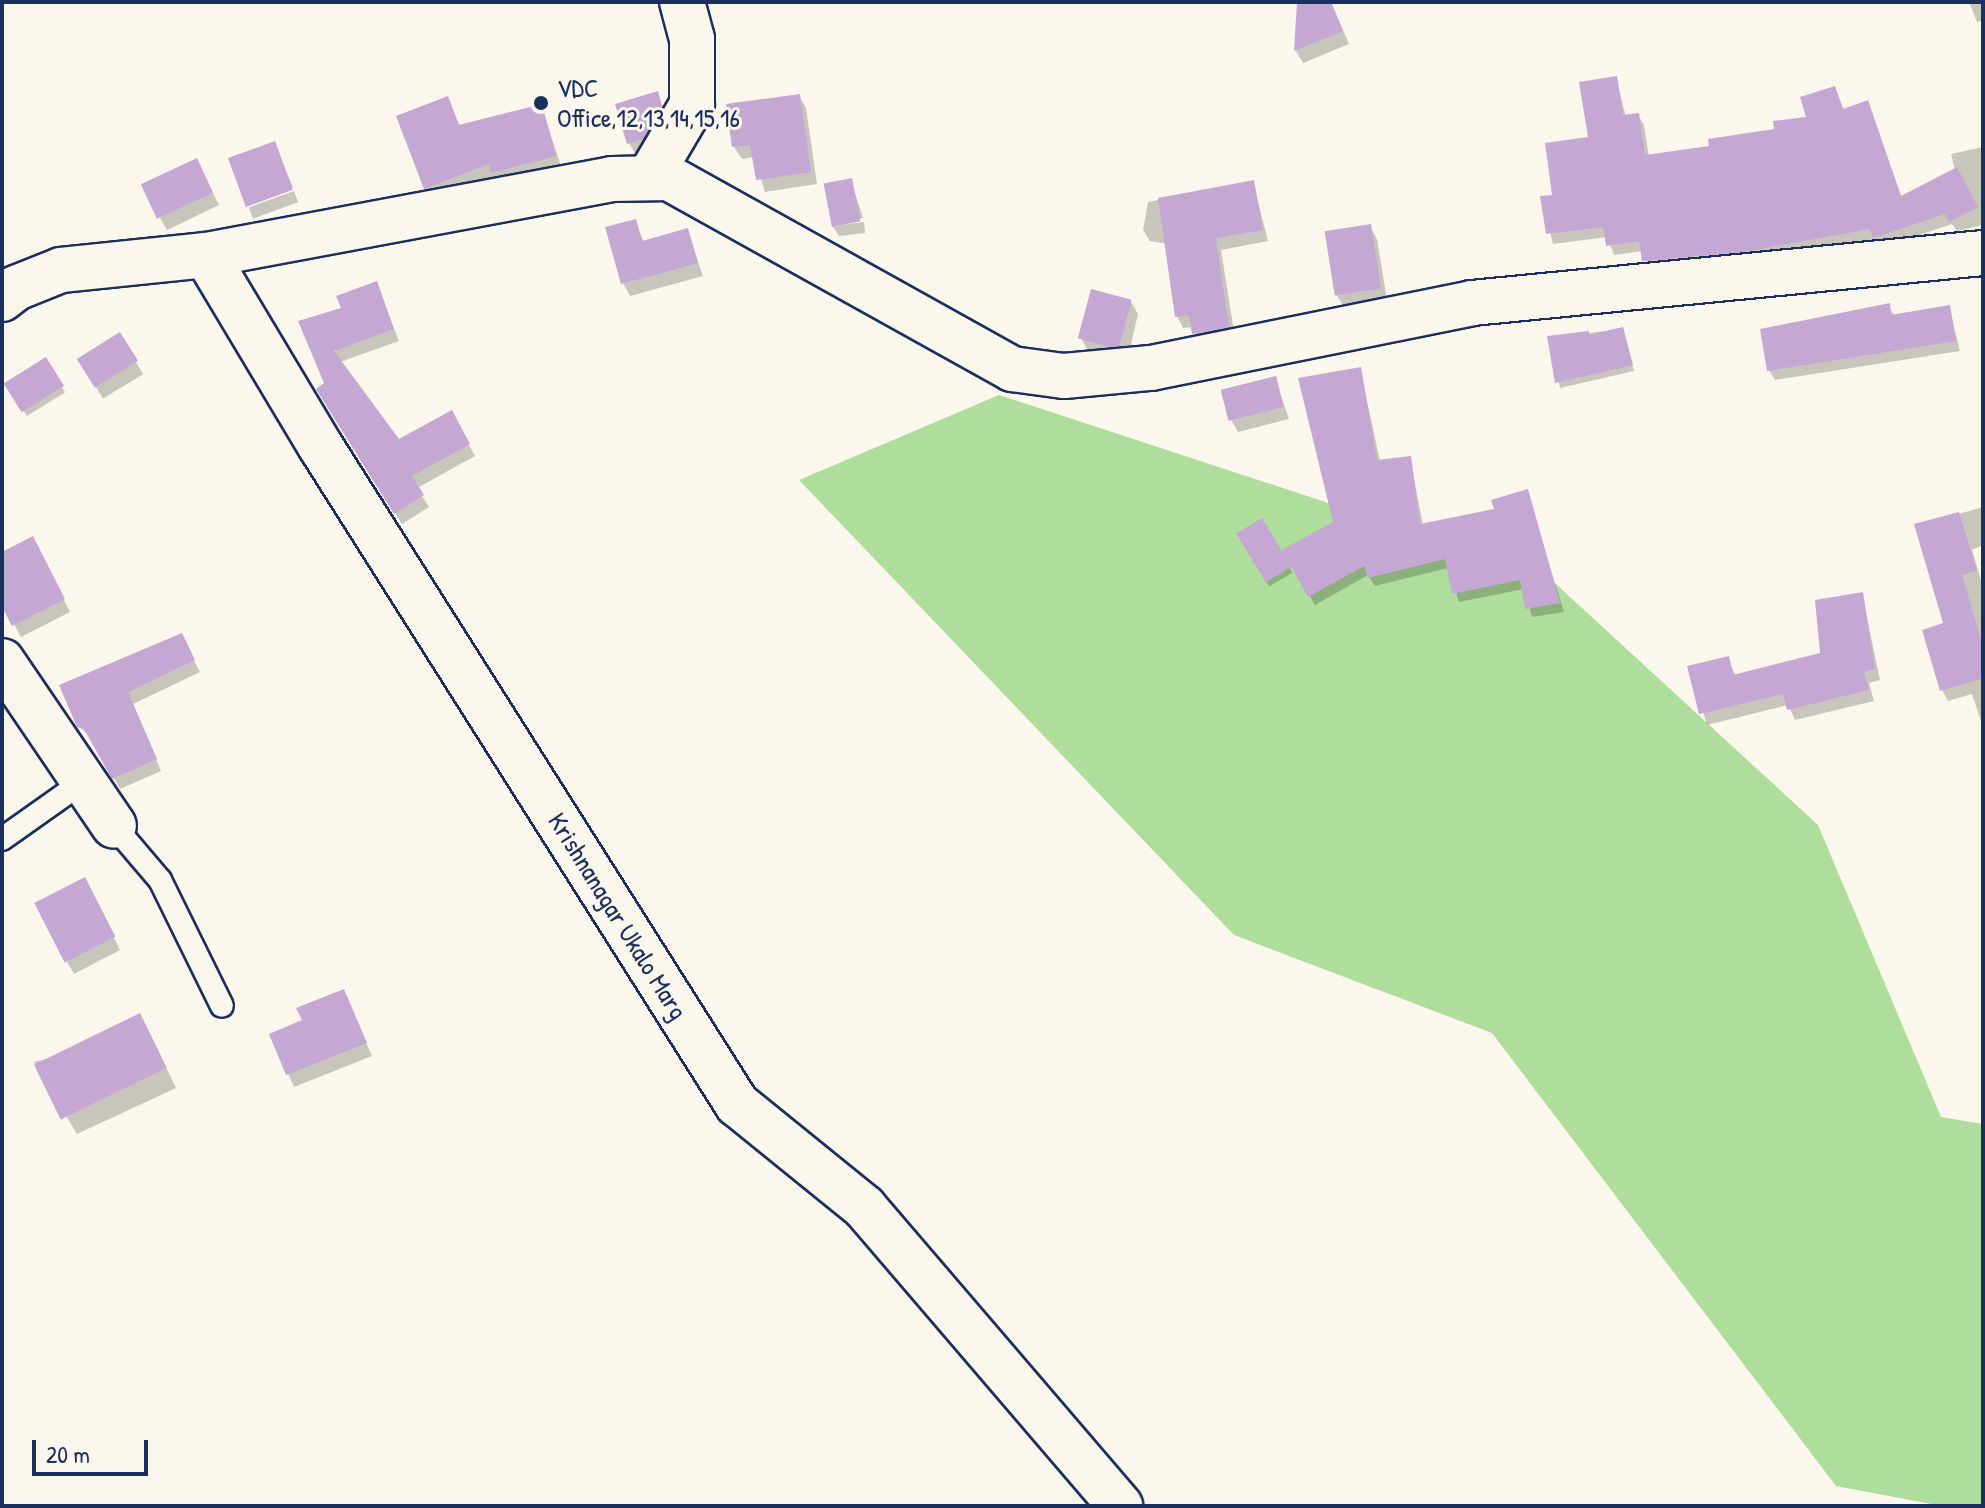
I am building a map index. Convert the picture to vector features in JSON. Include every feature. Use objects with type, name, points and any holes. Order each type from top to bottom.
[{"type":"main road","points":[[649,178],[692,105],[692,39],[682,2]]},
{"type":"main road","points":[[2,299],[16,288],[61,270],[206,255],[612,179],[649,178],[669,178],[717,201],[1012,369],[1064,376],[1151,368],[1472,303],[1982,255]]},
{"type":"main road","name":"Krishnanagar Ukalo Marg","points":[[206,255],[321,447],[737,1104],[864,1207],[1120,1506]]},
{"type":"main road","points":[[2,661],[114,826]]},
{"type":"lane","points":[[2,839],[84,781]]},
{"type":"lane","points":[[114,826],[160,880],[222,1006]]},
{"type":"green space","points":[[999,395],[1545,574],[1818,825],[1941,1117],[1983,1124],[1983,1506],[1942,1506],[1836,1486],[1492,1033],[1234,935],[799,480]]},
{"type":"building","points":[[1297,2],[1331,2],[1343,31],[1294,51]]},
{"type":"building","points":[[1617,76],[1623,115],[1639,113],[1645,155],[1709,146],[1708,139],[1774,129],[1773,121],[1806,117],[1800,97],[1835,86],[1843,109],[1868,100],[1901,196],[1957,167],[1978,207],[1949,222],[1945,214],[1873,238],[1870,229],[1750,251],[1642,261],[1639,241],[1606,246],[1603,227],[1546,234],[1540,196],[1552,195],[1545,143],[1588,137],[1579,82]]},
{"type":"building","points":[[658,91],[662,106],[643,139],[627,144],[615,104]]},
{"type":"building","points":[[800,94],[811,172],[756,180],[750,145],[732,147],[726,104]]},
{"type":"building","points":[[448,96],[459,125],[542,104],[556,156],[491,173],[489,164],[424,189],[396,116]]},
{"type":"building","points":[[275,141],[293,190],[246,207],[228,158]]},
{"type":"building","points":[[197,158],[213,192],[157,219],[141,184]]},
{"type":"building","points":[[852,178],[860,221],[832,227],[824,184]]},
{"type":"building","points":[[1254,180],[1263,230],[1216,238],[1229,327],[1192,334],[1189,315],[1175,317],[1158,198]]},
{"type":"building","points":[[636,219],[642,241],[688,228],[698,263],[621,284],[605,227]]},
{"type":"building","points":[[1371,224],[1381,288],[1335,296],[1325,231]]},
{"type":"building","points":[[377,281],[394,329],[334,351],[399,439],[452,410],[470,444],[412,476],[424,495],[394,514],[316,389],[324,383],[298,321],[341,308],[336,296]]},
{"type":"building","points":[[1091,289],[1132,300],[1118,349],[1078,338]]},
{"type":"building","points":[[1890,303],[1891,315],[1950,305],[1956,341],[1767,371],[1760,329]]},
{"type":"building","points":[[1623,327],[1633,365],[1555,383],[1547,336],[1589,331],[1589,335]]},
{"type":"building","points":[[120,332],[138,361],[95,388],[77,359]]},
{"type":"building","points":[[46,357],[64,386],[22,412],[4,383]]},
{"type":"building","points":[[1361,367],[1377,460],[1411,456],[1420,524],[1494,509],[1491,500],[1528,489],[1560,603],[1525,609],[1520,580],[1452,594],[1445,559],[1368,578],[1364,566],[1308,597],[1282,550],[1333,522],[1298,378]]},
{"type":"building","points":[[1276,376],[1284,407],[1228,421],[1221,390]]},
{"type":"building","points":[[1959,512],[1977,571],[1962,575],[1983,646],[1983,678],[1940,691],[1922,630],[1943,623],[1914,524]]},
{"type":"building","points":[[1262,518],[1291,567],[1266,582],[1236,533]]},
{"type":"building","points":[[33,536],[65,599],[12,626],[2,607],[2,552]]},
{"type":"building","points":[[1863,592],[1875,669],[1864,672],[1869,690],[1787,710],[1783,694],[1699,714],[1687,666],[1729,656],[1733,675],[1820,653],[1815,600]]},
{"type":"building","points":[[182,633],[195,660],[128,692],[157,759],[112,779],[84,729],[77,727],[59,685]]},
{"type":"building","points":[[85,877],[115,937],[65,963],[34,903]]},
{"type":"building","points":[[344,989],[367,1043],[286,1075],[269,1034],[302,1020],[296,1008]]},
{"type":"building","points":[[140,1013],[167,1068],[61,1120],[34,1065]]},
{"type":"place","name":"VDC Office,12,13,14,15,16","points":[[541,103]]}]
